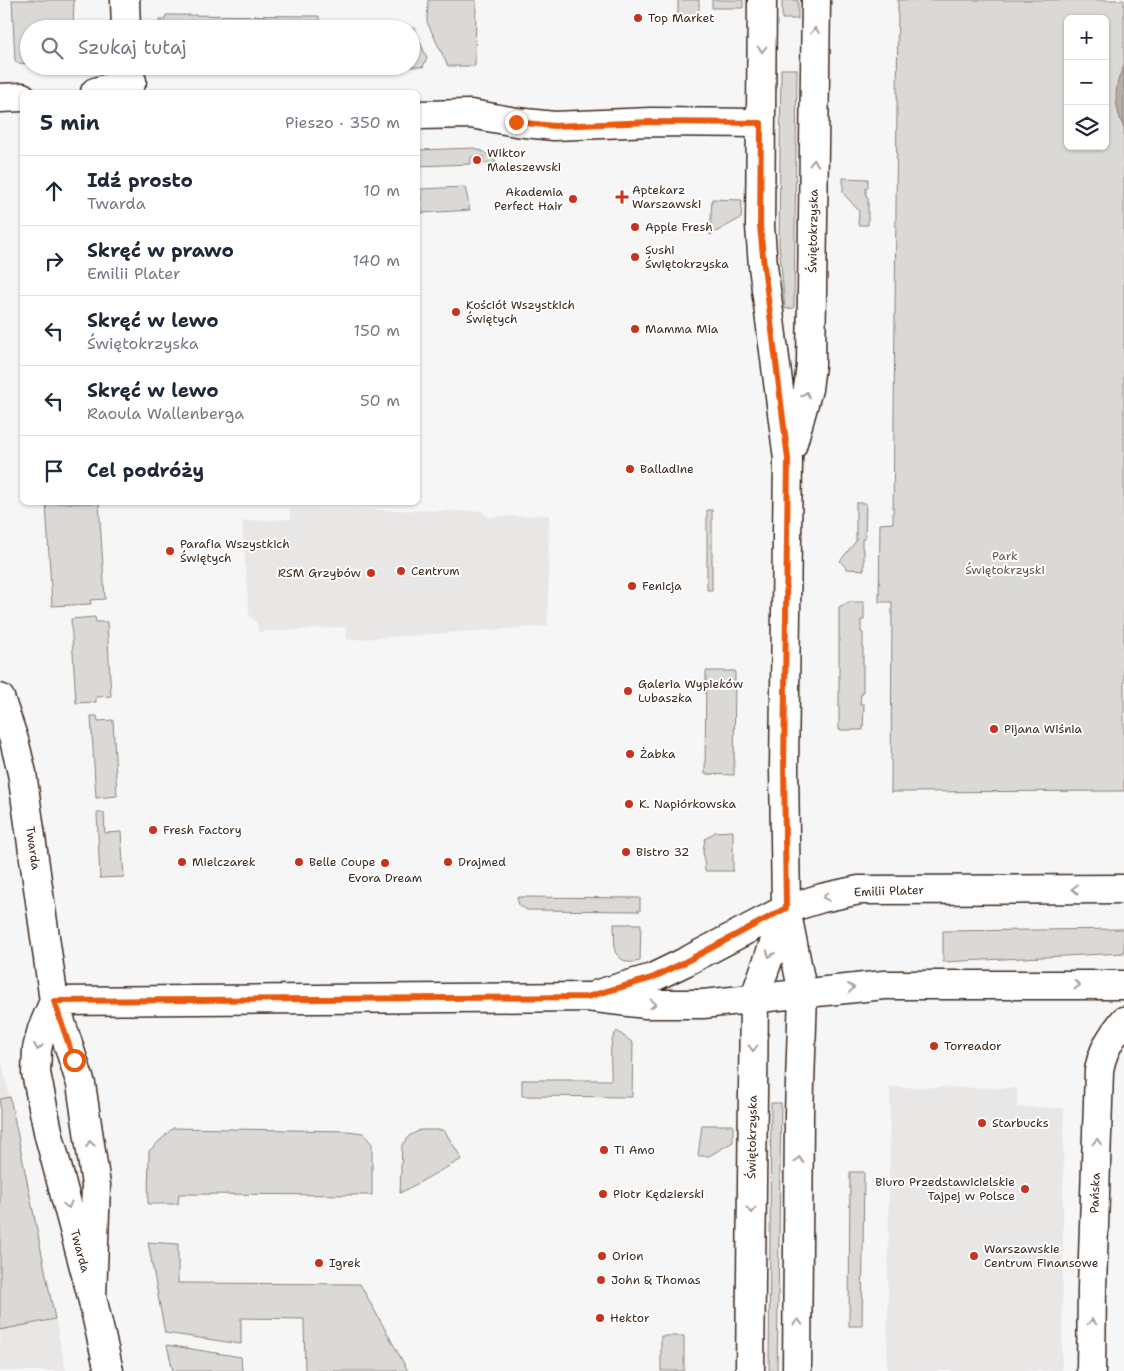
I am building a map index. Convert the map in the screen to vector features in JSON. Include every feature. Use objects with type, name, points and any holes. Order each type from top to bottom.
[{"type":"street","points":[[125,0],[126,20]]},
{"type":"street","name":"Świętokrzyska","points":[[762,0],[760,226],[788,459],[784,792],[786,908],[803,994],[799,1114],[797,1371]]},
{"type":"street","name":"Świętokrzyska","points":[[788,459],[808,389],[812,365],[816,0]]},
{"type":"street","points":[[102,90],[134,80]]},
{"type":"street","points":[[0,98],[20,97]]},
{"type":"street","points":[[420,115],[471,114],[554,126],[651,122],[761,123]]},
{"type":"street","name":"Twarda","points":[[0,698],[14,740],[22,773],[54,1001],[81,1084],[96,1184],[92,1297]]},
{"type":"street","name":"Emilii Plater","points":[[587,997],[652,978],[786,908],[859,890],[1124,889]]},
{"type":"street","name":"Świętokrzyska","points":[[750,1371],[754,999],[786,908]]},
{"type":"street","name":"Emilii Plater","points":[[54,1001],[587,997],[661,1004],[703,1004],[884,984],[1124,985]]},
{"type":"street","name":"Twarda","points":[[54,1001],[42,1029],[37,1049],[36,1073],[49,1136],[92,1297],[109,1371]]},
{"type":"street","name":"Pańska","points":[[1091,1371],[1099,1071],[1108,1043],[1124,1021]]},
{"type":"shaded area","points":[[1124,66],[1124,128],[1118,112],[1116,97],[1118,81]]},
{"type":"shaded area","points":[[289,509],[481,511],[489,517],[549,515],[548,626],[347,640],[346,627],[258,632],[257,623],[249,615],[242,521],[291,519]]},
{"type":"shaded area","points":[[0,1054],[13,1112],[66,1371],[0,1371]]},
{"type":"shaded area","name":"Warszawskie Centrum Finansowe","points":[[890,1087],[1017,1088],[1017,1107],[1064,1108],[1062,1371],[887,1371]]},
{"type":"green space","points":[[12,0],[74,0],[73,20],[20,20],[20,63],[15,60]]},
{"type":"green space","points":[[428,0],[476,0],[475,66],[448,66],[427,22]]},
{"type":"green space","points":[[678,0],[699,0],[699,18],[678,18]]},
{"type":"green space","points":[[712,0],[743,0],[743,8],[712,8]]},
{"type":"green space","points":[[782,0],[798,0],[798,19],[782,19]]},
{"type":"green space","name":"Park Świętokrzyski","points":[[898,0],[1124,0],[1124,791],[891,792],[892,602],[879,602],[880,524],[893,523]]},
{"type":"green space","points":[[166,15],[319,16],[319,20],[165,20]]},
{"type":"green space","points":[[420,42],[427,58],[423,67],[420,67]]},
{"type":"green space","points":[[781,69],[797,69],[794,308],[785,309],[779,244]]},
{"type":"green space","points":[[474,148],[484,152],[497,163],[483,163],[483,156],[471,157],[471,164],[420,166],[420,150]]},
{"type":"green space","points":[[843,178],[868,179],[866,196],[868,197],[868,225],[858,225],[859,211],[843,193]]},
{"type":"green space","points":[[465,187],[470,210],[422,213],[420,189]]},
{"type":"green space","points":[[712,199],[742,200],[741,218],[710,235]]},
{"type":"green space","points":[[856,503],[866,503],[865,538],[862,539],[864,570],[847,569],[840,561],[856,541]]},
{"type":"green space","points":[[46,505],[99,505],[105,599],[90,600],[91,604],[52,606]]},
{"type":"green space","points":[[707,510],[712,510],[712,590],[707,590]]},
{"type":"green space","points":[[849,602],[864,602],[864,620],[861,620],[861,632],[863,633],[863,694],[861,694],[860,704],[864,704],[863,730],[839,730],[839,607]]},
{"type":"green space","points":[[95,617],[96,622],[107,622],[111,696],[96,697],[96,702],[76,703],[71,619]]},
{"type":"green space","points":[[706,671],[735,671],[734,775],[705,774]]},
{"type":"green space","points":[[91,716],[97,716],[98,721],[113,720],[117,796],[96,798]]},
{"type":"green space","points":[[97,813],[104,813],[105,833],[121,832],[124,877],[100,878]]},
{"type":"green space","points":[[733,831],[733,871],[705,871],[703,851],[705,839],[715,832]]},
{"type":"green space","points":[[517,897],[640,898],[640,911],[527,910],[519,905]]},
{"type":"green space","points":[[614,924],[641,924],[640,961],[626,961],[615,952]]},
{"type":"green space","points":[[1124,929],[1124,953],[943,962],[943,931]]},
{"type":"green space","points":[[617,1031],[633,1043],[632,1097],[522,1096],[522,1080],[611,1080],[611,1048]]},
{"type":"green space","points":[[10,1097],[55,1319],[0,1330],[0,1099]]},
{"type":"green space","points":[[771,1103],[781,1103],[777,1371],[769,1371]]},
{"type":"green space","points":[[702,1125],[733,1125],[733,1142],[709,1156],[698,1156]]},
{"type":"green space","points":[[173,1128],[348,1131],[363,1133],[372,1144],[372,1195],[179,1194],[178,1204],[148,1204],[149,1151]]},
{"type":"green space","points":[[420,1130],[444,1130],[462,1159],[400,1193],[402,1145],[409,1136]]},
{"type":"green space","points":[[850,1172],[864,1172],[862,1326],[849,1326]]},
{"type":"green space","points":[[148,1242],[178,1244],[178,1283],[360,1284],[408,1371],[305,1371],[304,1319],[241,1318],[241,1344],[165,1333]]},
{"type":"green space","points":[[661,1336],[684,1336],[684,1371],[661,1371]]},
{"type":"green space","points":[[167,1345],[241,1357],[242,1371],[173,1371]]},
{"type":"place","name":"Top Market","points":[[638,18]]},
{"type":"place","name":"Wiktor Maleszewski","points":[[477,160]]},
{"type":"place","name":"Aptekarz Warszawski","points":[[622,197]]},
{"type":"place","name":"Akademia Perfect Hair","points":[[573,199]]},
{"type":"place","name":"Apple Fresh","points":[[635,227]]},
{"type":"place","name":"Sushi Świętokrzyska","points":[[635,257]]},
{"type":"place","name":"Kościół Wszystkich Świętych","points":[[456,312]]},
{"type":"place","name":"Mamma Mia","points":[[635,329]]},
{"type":"place","name":"Balladine","points":[[630,469]]},
{"type":"place","name":"Parafia Wszystkich Świętych","points":[[170,551]]},
{"type":"place","name":"Centrum","points":[[401,571]]},
{"type":"place","name":"RSM Grzybów","points":[[371,573]]},
{"type":"place","name":"Fenicja","points":[[632,586]]},
{"type":"place","name":"Galeria Wypieków Lubaszka","points":[[628,691]]},
{"type":"place","name":"Pijana Wiśnia","points":[[994,729]]},
{"type":"place","name":"Żabka","points":[[630,754]]},
{"type":"place","name":"K. Napiórkowska","points":[[629,804]]},
{"type":"place","name":"Fresh Factory","points":[[153,830]]},
{"type":"place","name":"Bistro 32","points":[[626,852]]},
{"type":"place","name":"Mielczarek","points":[[182,862]]},
{"type":"place","name":"Belle Coupe","points":[[299,862]]},
{"type":"place","name":"Drajmed","points":[[448,862]]},
{"type":"place","name":"Evora Dream","points":[[385,863]]},
{"type":"place","name":"Torreador","points":[[934,1046]]},
{"type":"place","name":"Starbucks","points":[[982,1123]]},
{"type":"place","name":"Ti Amo","points":[[604,1150]]},
{"type":"place","name":"Biuro Przedstawicielskie Tajpej w Polsce","points":[[1025,1189]]},
{"type":"place","name":"Piotr Kędzierski","points":[[603,1194]]},
{"type":"place","name":"Orion","points":[[602,1256]]},
{"type":"place","name":"Warszawskie Centrum Finansowe","points":[[974,1256]]},
{"type":"place","name":"Igrek","points":[[319,1263]]},
{"type":"place","name":"John & Thomas","points":[[601,1280]]},
{"type":"place","name":"Hektor","points":[[600,1318]]},
{"type":"route","points":[[74,1060],[54,1001],[587,997],[652,978],[786,908],[784,767],[788,459],[760,226],[761,123],[651,122],[554,126],[516,122]]}]
